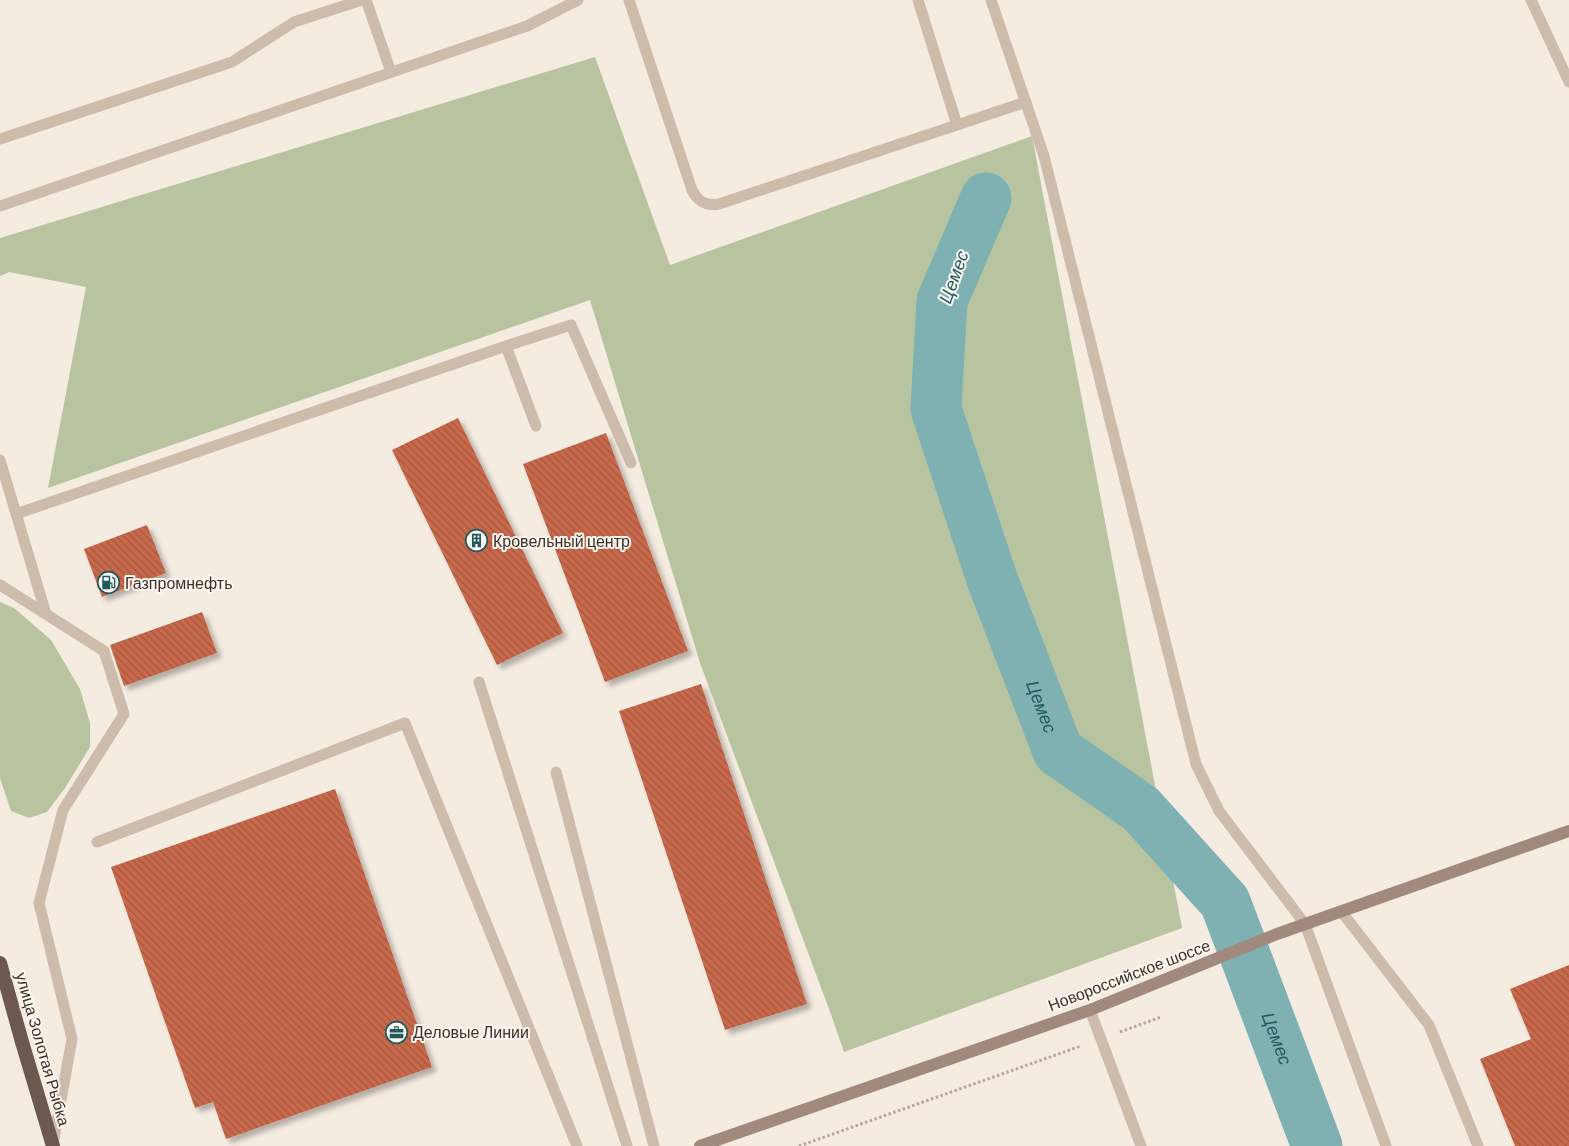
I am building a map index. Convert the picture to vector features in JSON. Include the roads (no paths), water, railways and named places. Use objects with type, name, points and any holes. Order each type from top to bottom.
[{"type":"highway","name":"улица Золотая Рыбка","points":[[0,963],[53,1146]]},
{"type":"main road","name":"Новороссийское шоссе","points":[[700,1146],[1090,1010],[1277,934],[1569,831]]},
{"type":"lane","points":[[0,139],[232,62],[294,22],[362,0]]},
{"type":"lane","points":[[366,0],[391,72]]},
{"type":"lane","points":[[0,206],[527,26],[578,0]]},
{"type":"lane","points":[[629,0],[692,190],[696,198],[702,203],[719,204],[1026,102]]},
{"type":"lane","points":[[918,0],[957,124]]},
{"type":"lane","points":[[991,0],[1044,156],[1196,764],[1219,811],[1305,924],[1386,1146]]},
{"type":"lane","points":[[1530,0],[1569,82]]},
{"type":"lane","points":[[16,514],[571,325],[631,464]]},
{"type":"lane","points":[[506,346],[536,426]]},
{"type":"lane","points":[[0,460],[46,614]]},
{"type":"lane","points":[[0,585],[104,650],[124,714],[64,810],[39,903],[72,1039],[53,1146]]},
{"type":"lane","points":[[479,682],[627,1146]]},
{"type":"lane","points":[[97,842],[404,723],[578,1146]]},
{"type":"lane","points":[[556,772],[654,1146]]},
{"type":"lane","points":[[1341,911],[1429,1025],[1478,1146]]},
{"type":"lane","points":[[1090,1010],[1141,1146]]},
{"type":"waterway","name":"Цемес","points":[[986,198],[942,301],[936,409],[992,579],[1058,751],[1141,809],[1225,902],[1317,1146]]},
{"type":"place","name":"Кровельный центр","points":[[477,541]]},
{"type":"place","name":"Газпромнефть","points":[[109,583]]},
{"type":"place","name":"Деловые Линии","points":[[397,1032]]}]
